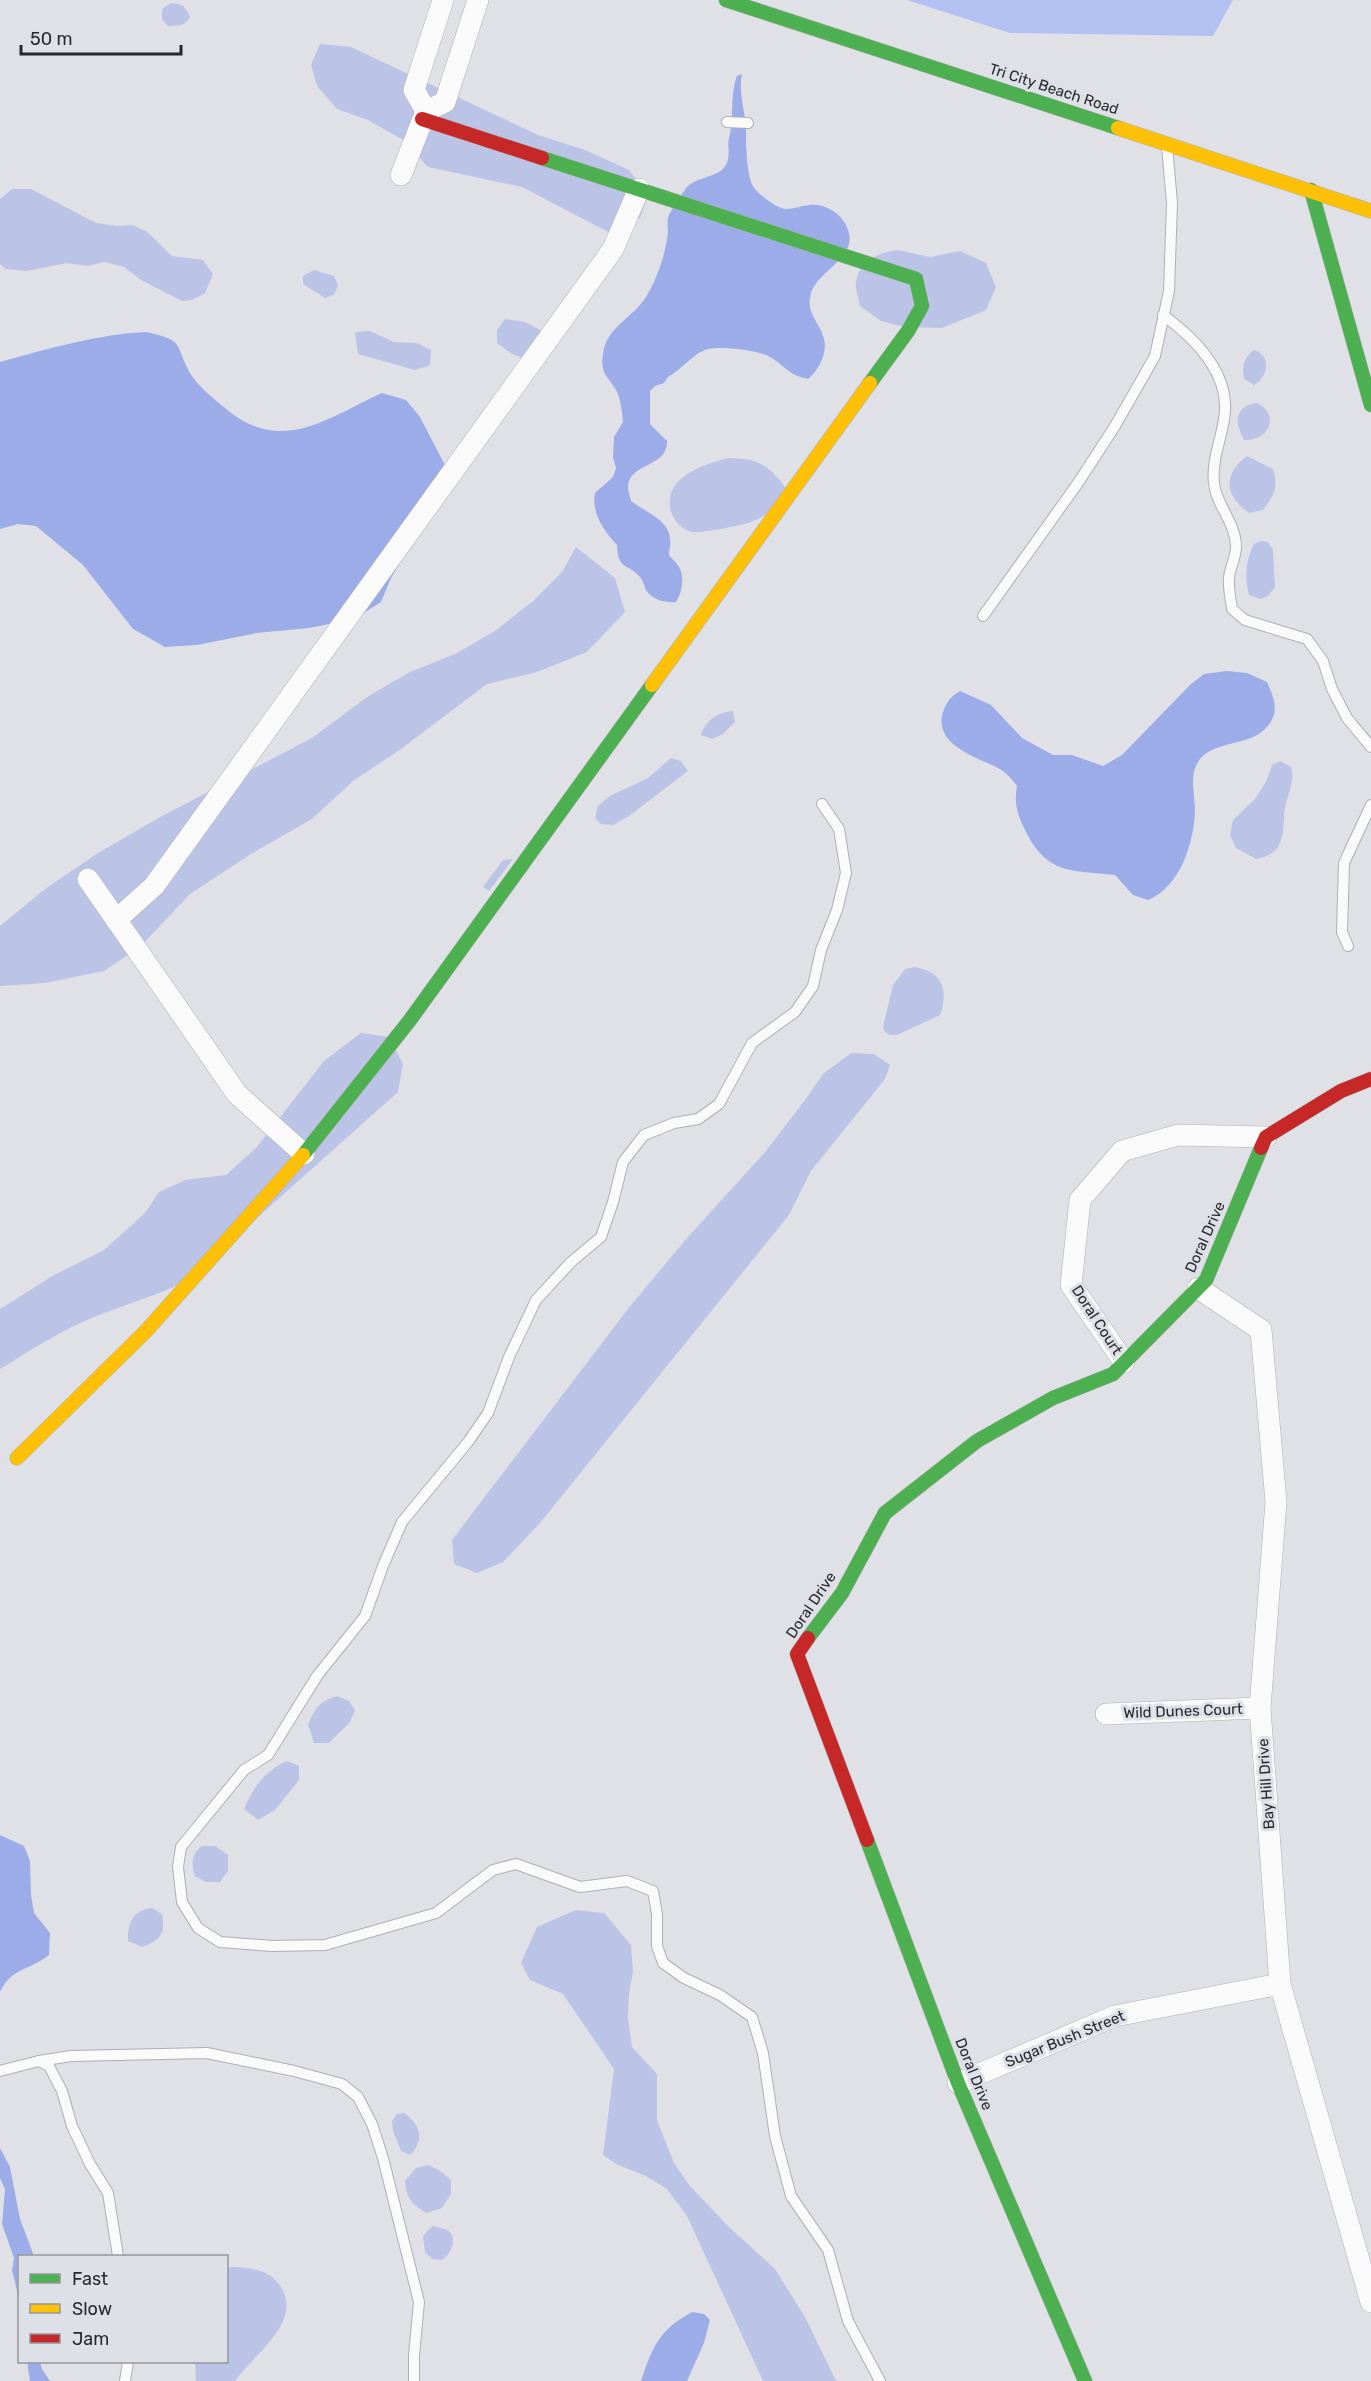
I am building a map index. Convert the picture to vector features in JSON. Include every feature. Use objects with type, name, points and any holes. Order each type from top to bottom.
[{"type":"street","points":[[17,1458],[146,1331],[304,1154],[410,1020],[908,332],[922,306],[916,279],[639,189],[424,115],[414,90],[443,0]]},
{"type":"street","points":[[401,175],[424,115],[445,102],[478,0]]},
{"type":"street","name":"Tri City Beach Road","points":[[726,0],[1371,211]]},
{"type":"street","points":[[116,920],[154,886],[613,249],[639,189]]},
{"type":"street","points":[[1311,190],[1371,405]]},
{"type":"street","points":[[88,879],[237,1094],[304,1154]]},
{"type":"street","points":[[1266,1137],[1341,1091],[1371,1080]]},
{"type":"street","name":"Doral Court","points":[[1124,1362],[1071,1285],[1080,1200],[1122,1151],[1178,1135],[1266,1137]]},
{"type":"street","name":"Doral Drive","points":[[1085,2381],[958,2083],[798,1654],[842,1593],[885,1513],[977,1441],[1053,1398],[1113,1374],[1206,1280],[1266,1137]]},
{"type":"street","name":"Bay Hill Drive","points":[[1198,1288],[1261,1330],[1276,1502],[1260,1708],[1280,1984],[1371,2302]]},
{"type":"street","name":"Wild Dunes Court","points":[[1106,1714],[1260,1708]]},
{"type":"street","name":"Sugar Bush Street","points":[[958,2083],[1115,2016],[1280,1984]]},
{"type":"lane","points":[[727,122],[748,123]]},
{"type":"lane","points":[[983,616],[1078,483],[1115,426],[1155,356],[1168,291],[1172,203],[1166,143]]},
{"type":"lane","points":[[1163,315],[1186,332],[1219,377],[1225,410],[1214,482],[1220,503],[1232,523],[1236,547],[1229,579],[1232,609],[1245,620],[1307,639],[1323,661],[1332,689],[1347,717],[1371,747]]},
{"type":"lane","points":[[822,804],[839,830],[846,873],[837,910],[821,950],[813,986],[795,1012],[752,1043],[719,1104],[698,1119],[674,1123],[644,1135],[623,1162],[601,1238],[571,1262],[537,1300],[509,1357],[488,1413],[468,1442],[402,1522],[382,1566],[364,1616],[317,1676],[268,1755],[243,1770],[181,1847],[178,1867],[182,1902],[198,1928],[220,1942],[272,1946],[326,1945],[436,1914],[493,1870],[516,1864],[580,1887],[627,1881],[653,1891],[657,1914],[657,1946],[663,1963],[684,1978],[720,1995],[752,2017],[763,2053],[775,2136],[790,2196],[828,2250],[848,2321],[880,2381]]},
{"type":"lane","points":[[1348,946],[1342,932],[1344,863],[1371,805]]},
{"type":"lane","points":[[0,2071],[71,2056],[207,2053],[294,2071],[342,2084],[358,2097],[372,2124],[383,2158],[419,2302],[414,2381]]},
{"type":"lane","points":[[39,2061],[49,2066],[62,2091],[72,2126],[90,2164],[108,2193],[118,2255]]},
{"type":"lane","points":[[125,2381],[128,2363]]},
{"type":"shaded area","points":[[907,0],[1233,0],[1213,36],[1010,33]]},
{"type":"shaded area","points":[[171,3],[185,8],[190,17],[186,22],[178,26],[168,26],[162,19],[162,9]]},
{"type":"shaded area","points":[[320,44],[351,47],[538,135],[585,150],[629,170],[648,196],[640,218],[612,234],[522,187],[428,167],[403,140],[368,120],[337,109],[317,86],[311,65]]},
{"type":"shaded area","points":[[742,74],[747,162],[751,182],[757,192],[783,208],[815,205],[833,211],[846,224],[850,240],[843,256],[815,285],[811,293],[811,312],[822,333],[825,350],[821,361],[808,379],[793,373],[766,355],[739,349],[719,348],[705,350],[696,355],[668,377],[664,383],[655,386],[650,391],[650,424],[667,441],[666,450],[655,461],[635,473],[630,479],[628,489],[631,501],[656,517],[669,533],[669,555],[679,567],[682,580],[676,602],[668,602],[652,596],[646,590],[640,577],[621,563],[617,545],[603,528],[595,508],[595,493],[613,477],[616,468],[613,457],[614,437],[623,422],[618,394],[603,370],[602,361],[609,337],[641,304],[654,282],[665,248],[668,218],[679,198],[692,183],[718,172],[726,165],[735,84],[737,76]]},
{"type":"shaded area","points":[[12,189],[31,189],[96,223],[116,226],[132,225],[146,231],[172,256],[203,260],[213,274],[205,293],[192,300],[182,301],[141,280],[124,267],[105,262],[87,266],[67,263],[27,271],[6,269],[0,264],[0,199]]},
{"type":"shaded area","points":[[898,250],[930,257],[960,251],[986,263],[996,287],[986,310],[942,328],[904,327],[881,321],[860,306],[856,282],[858,274],[871,258]]},
{"type":"shaded area","points":[[314,270],[334,276],[338,285],[334,295],[325,298],[303,284],[303,276]]},
{"type":"shaded area","points":[[505,319],[525,322],[542,331],[531,361],[512,354],[497,343],[497,330]]},
{"type":"shaded area","points":[[370,331],[394,342],[417,343],[431,350],[430,365],[415,370],[358,354],[355,332]]},
{"type":"shaded area","points":[[146,332],[174,342],[192,376],[203,389],[246,422],[265,429],[285,431],[304,428],[382,393],[406,400],[420,417],[449,473],[440,496],[391,578],[381,602],[354,619],[309,628],[257,633],[197,645],[165,647],[133,629],[83,565],[36,526],[18,524],[0,529],[0,362],[91,339]]},
{"type":"shaded area","points":[[1254,350],[1264,357],[1266,367],[1259,382],[1254,385],[1244,379],[1243,370],[1245,360]]},
{"type":"shaded area","points":[[1257,403],[1269,414],[1269,426],[1260,436],[1244,440],[1238,416],[1244,408]]},
{"type":"shaded area","points":[[1247,456],[1273,469],[1276,481],[1273,495],[1263,510],[1249,513],[1235,500],[1230,485],[1233,471]]},
{"type":"shaded area","points":[[729,458],[762,464],[785,487],[771,511],[747,523],[703,532],[692,532],[677,523],[672,514],[670,502],[677,482],[696,469]]},
{"type":"shaded area","points":[[1261,541],[1268,542],[1273,550],[1275,587],[1268,596],[1261,599],[1249,595],[1246,575],[1251,550],[1254,544]]},
{"type":"shaded area","points":[[576,547],[615,578],[625,612],[587,652],[537,672],[487,684],[401,749],[353,781],[312,819],[251,854],[190,894],[140,947],[104,971],[45,983],[0,986],[0,926],[45,889],[98,853],[162,816],[312,738],[367,697],[410,672],[455,654],[495,631],[533,601],[562,572]]},
{"type":"shaded area","points":[[1227,671],[1247,673],[1267,682],[1274,701],[1275,712],[1266,728],[1258,734],[1249,739],[1218,747],[1201,757],[1193,776],[1195,811],[1188,850],[1177,875],[1169,885],[1148,900],[1133,895],[1115,875],[1062,868],[1042,855],[1033,845],[1020,819],[1016,803],[1017,786],[996,767],[958,748],[944,733],[943,712],[951,697],[960,691],[991,705],[1022,738],[1053,755],[1072,755],[1103,766],[1122,755],[1190,685],[1204,674]]},
{"type":"shaded area","points":[[733,711],[735,722],[723,734],[712,739],[701,735],[713,718]]},
{"type":"shaded area","points":[[671,758],[681,761],[688,771],[629,816],[613,825],[601,824],[595,818],[598,806],[610,796],[648,778]]},
{"type":"shaded area","points":[[1280,761],[1291,767],[1292,778],[1285,808],[1282,836],[1275,851],[1256,859],[1236,848],[1230,835],[1233,820],[1255,799],[1266,782],[1272,765]]},
{"type":"shaded area","points":[[513,859],[489,891],[483,887],[503,860]]},
{"type":"shaded area","points":[[915,967],[932,973],[941,983],[944,997],[940,1015],[897,1035],[890,1035],[883,1027],[893,985],[905,969]]},
{"type":"shaded area","points":[[361,1033],[389,1037],[403,1064],[398,1092],[185,1282],[81,1322],[0,1369],[0,1309],[54,1275],[104,1250],[145,1213],[159,1192],[185,1180],[226,1175],[256,1148],[324,1061]]},
{"type":"shaded area","points":[[851,1053],[874,1054],[890,1065],[885,1079],[811,1171],[789,1215],[540,1523],[503,1562],[477,1573],[454,1564],[452,1540],[627,1310],[687,1238],[766,1151],[823,1074]]},
{"type":"shaded area","points":[[337,1696],[349,1701],[355,1710],[350,1722],[329,1743],[314,1743],[308,1724],[322,1703]]},
{"type":"shaded area","points":[[287,1761],[299,1766],[299,1780],[275,1810],[258,1820],[244,1809],[256,1787],[267,1774]]},
{"type":"shaded area","points":[[0,1835],[24,1846],[30,1861],[34,1913],[50,1933],[49,1955],[16,1973],[0,1992]]},
{"type":"shaded area","points":[[201,1846],[215,1846],[228,1855],[228,1871],[220,1882],[206,1882],[195,1876],[193,1860]]},
{"type":"shaded area","points":[[152,1908],[162,1914],[163,1927],[160,1935],[153,1942],[142,1947],[128,1941],[132,1918],[140,1911]]},
{"type":"shaded area","points":[[576,1910],[604,1913],[631,1945],[633,1972],[628,2018],[632,2047],[657,2074],[657,2120],[674,2163],[690,2186],[728,2226],[775,2269],[805,2317],[836,2381],[763,2381],[687,2216],[667,2189],[603,2155],[614,2069],[563,1994],[530,1980],[521,1963],[537,1927]]},
{"type":"shaded area","points":[[404,2113],[414,2123],[419,2133],[418,2144],[410,2155],[401,2151],[393,2131],[392,2121],[397,2114]]},
{"type":"shaded area","points":[[0,2148],[10,2167],[20,2219],[34,2255],[18,2255],[18,2295],[12,2270],[14,2258],[2,2224],[5,2189],[0,2178]]},
{"type":"shaded area","points":[[428,2165],[439,2170],[451,2180],[451,2194],[442,2208],[426,2213],[411,2200],[405,2181],[416,2168]]},
{"type":"shaded area","points":[[432,2226],[447,2230],[453,2237],[451,2250],[442,2260],[432,2259],[425,2252],[423,2236]]},
{"type":"shaded area","points":[[228,2268],[253,2269],[271,2276],[281,2287],[286,2300],[286,2313],[273,2337],[235,2381],[196,2381],[195,2363],[228,2363]]},
{"type":"shaded area","points":[[692,2312],[704,2314],[710,2320],[704,2343],[687,2381],[641,2381],[649,2358],[659,2340],[672,2325]]},
{"type":"shaded area","points":[[27,2363],[40,2363],[50,2381],[30,2381]]},
{"type":"traffic: fast","points":[[726,0],[1118,128]]},
{"type":"traffic: fast","points":[[542,158],[916,279],[922,306],[908,331],[870,383]]},
{"type":"traffic: fast","points":[[1311,190],[1371,405]]},
{"type":"traffic: fast","points":[[303,1155],[410,1020],[652,685]]},
{"type":"traffic: fast","points":[[808,1638],[842,1593],[885,1513],[977,1441],[1053,1398],[1113,1374],[1206,1280],[1261,1148]]},
{"type":"traffic: fast","points":[[867,1840],[958,2083],[1085,2381]]},
{"type":"traffic: slow","points":[[1118,128],[1371,211]]},
{"type":"traffic: slow","points":[[652,685],[870,383]]},
{"type":"traffic: slow","points":[[17,1458],[146,1331],[303,1155]]},
{"type":"traffic: jam","points":[[422,119],[542,158]]},
{"type":"traffic: jam","points":[[1261,1148],[1266,1137],[1341,1091],[1371,1079]]},
{"type":"traffic: jam","points":[[808,1638],[797,1654],[867,1840]]}]
